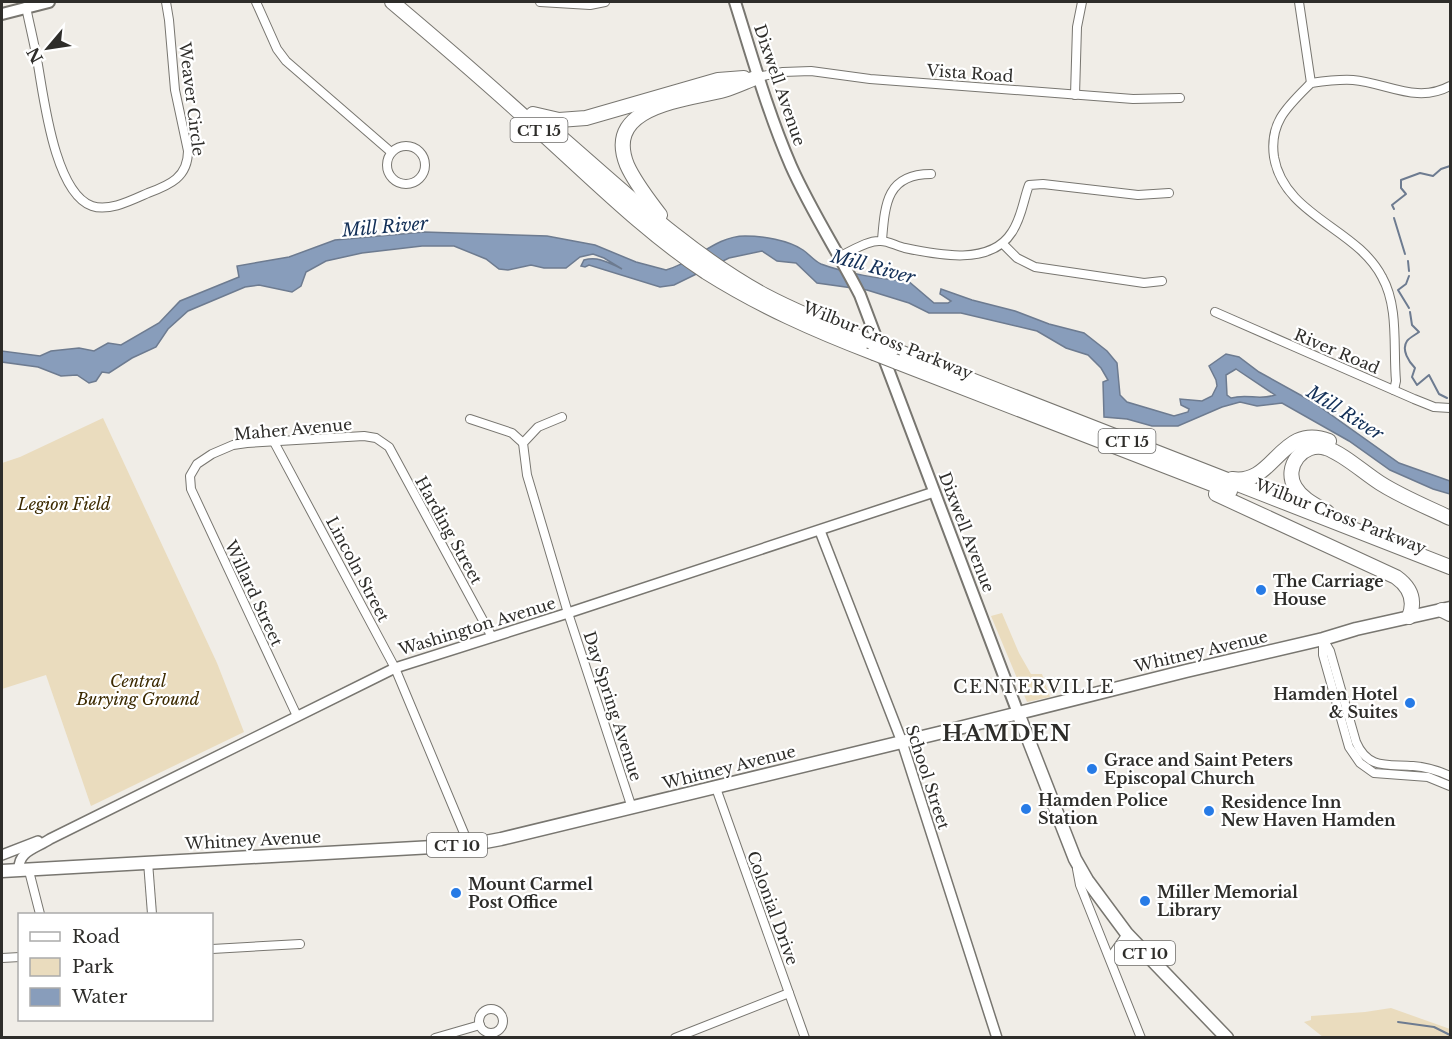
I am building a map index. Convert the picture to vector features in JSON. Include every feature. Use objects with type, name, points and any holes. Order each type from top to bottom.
[{"type":"highway","name":"Wilbur Cross Parkway","points":[[392,2],[531,122],[618,202],[712,269],[871,347],[1195,478],[1450,576]]},
{"type":"highway","name":"Wilbur Cross Parkway","points":[[406,2],[678,238],[693,255]]},
{"type":"highway","points":[[533,114],[559,120],[586,118],[718,80],[758,77]]},
{"type":"highway","points":[[678,238],[646,197],[626,163],[623,144],[627,129],[636,117],[663,104],[726,90],[758,77]]},
{"type":"highway","name":"Wilbur Cross Parkway","points":[[894,356],[1218,477],[1450,567]]},
{"type":"highway","points":[[1218,477],[1237,480],[1251,478],[1263,471],[1293,442],[1302,438],[1322,438],[1332,442],[1395,483],[1450,511]]},
{"type":"highway","points":[[1362,533],[1350,523],[1316,506],[1299,494],[1290,476],[1291,469],[1299,455],[1310,448],[1327,448],[1383,485],[1450,519]]},
{"type":"highway","points":[[1195,478],[1212,492],[1396,577],[1411,594],[1412,609],[1409,617]]},
{"type":"main road","points":[[2,14],[49,2]]},
{"type":"main road","name":"Dixwell Avenue","points":[[735,2],[758,77],[793,169],[858,291],[1074,859],[1127,934],[1227,1038]]},
{"type":"main road","name":"Whitney Avenue","points":[[2,871],[469,844],[515,837],[1356,629],[1448,611]]},
{"type":"street","name":"Weaver Circle","points":[[26,7],[52,138],[59,162],[79,198],[94,207],[102,207],[135,199],[169,184],[185,169],[188,160],[175,90],[166,2]]},
{"type":"street","points":[[256,2],[277,49],[286,61],[392,152]]},
{"type":"street","points":[[540,2],[590,5],[605,2]]},
{"type":"street","points":[[1075,94],[1077,27],[1082,2]]},
{"type":"street","points":[[1299,2],[1311,83]]},
{"type":"street","name":"Vista Road","points":[[758,77],[783,72],[811,71],[870,79],[1133,99],[1180,98]]},
{"type":"street","points":[[1394,390],[1396,381],[1393,318],[1383,277],[1364,254],[1298,202],[1281,180],[1275,164],[1272,142],[1275,128],[1294,100],[1311,83],[1352,80],[1414,94],[1433,92],[1450,86]]},
{"type":"street","points":[[401,146],[419,151],[425,165],[418,180],[414,183],[402,184],[392,178],[387,168],[388,157],[392,152],[401,146]]},
{"type":"street","points":[[882,240],[887,208],[894,188],[909,176],[931,174]]},
{"type":"street","points":[[840,256],[873,241],[882,240],[903,248],[959,255],[976,254],[1003,244],[1018,223],[1029,185],[1043,184],[1138,195],[1169,193]]},
{"type":"street","points":[[1003,244],[1017,258],[1035,267],[1144,283],[1162,280]]},
{"type":"street","name":"River Road","points":[[1215,312],[1434,407],[1450,408]]},
{"type":"street","points":[[470,419],[512,433],[523,443],[538,427],[562,417]]},
{"type":"street","name":"Maher Avenue","points":[[189,482],[196,464],[212,454],[239,444],[364,436],[379,439]]},
{"type":"street","name":"Harding Street","points":[[379,439],[389,447],[492,637]]},
{"type":"street","name":"Lincoln Street","points":[[274,442],[395,668],[469,844]]},
{"type":"street","name":"Day Spring Avenue","points":[[523,443],[527,475],[568,613],[632,808]]},
{"type":"street","name":"Willard Street","points":[[189,482],[196,503],[297,716]]},
{"type":"street","name":"Washington Avenue","points":[[24,871],[18,863],[21,856],[50,839],[395,668],[934,492]]},
{"type":"street","name":"School Street","points":[[820,531],[902,742],[997,1038]]},
{"type":"street","points":[[1323,639],[1323,655],[1334,678],[1351,737],[1352,753],[1367,770],[1381,774],[1428,777],[1450,786]]},
{"type":"street","points":[[1351,737],[1359,750],[1371,761],[1380,765],[1432,769],[1450,776]]},
{"type":"street","points":[[1367,770],[1371,761]]},
{"type":"street","name":"Colonial Drive","points":[[716,788],[805,1038]]},
{"type":"street","name":"Washington Avenue","points":[[2,855],[50,839]]},
{"type":"street","points":[[1074,859],[1080,885],[1141,1038]]},
{"type":"street","points":[[148,862],[152,913]]},
{"type":"street","points":[[24,871],[39,913]]},
{"type":"street","points":[[1112,963],[1113,955],[1127,934]]},
{"type":"street","points":[[213,949],[300,944]]},
{"type":"street","points":[[2,958],[18,957]]},
{"type":"street","points":[[675,1038],[698,1033],[789,993]]},
{"type":"street","points":[[435,1038],[480,1025]]},
{"type":"green space","name":"Central Burying Ground","points":[[103,418],[217,663],[244,732],[91,806],[46,675],[2,689],[2,463],[20,457]]},
{"type":"green space","points":[[1002,613],[1019,653],[1031,674],[1042,674],[1050,697],[1027,702],[991,616]]},
{"type":"green space","points":[[1391,1008],[1450,1029],[1450,1037],[1323,1037],[1304,1022],[1311,1020],[1311,1016]]},
{"type":"water","points":[[424,232],[547,236],[595,245],[636,262],[666,270],[734,237],[752,236],[775,239],[797,247],[818,263],[830,267],[852,273],[907,280],[934,303],[951,301],[940,294],[941,289],[1084,333],[1107,351],[1117,363],[1120,395],[1127,402],[1174,416],[1188,412],[1189,409],[1181,405],[1180,399],[1202,401],[1212,396],[1217,386],[1209,366],[1226,354],[1239,357],[1259,372],[1313,402],[1399,463],[1450,481],[1450,494],[1390,470],[1349,441],[1282,403],[1257,406],[1240,402],[1222,407],[1178,426],[1152,426],[1127,419],[1104,417],[1103,382],[1108,380],[1101,368],[1088,355],[1066,348],[1037,331],[961,313],[929,313],[909,303],[867,290],[817,283],[796,263],[777,261],[762,251],[729,258],[674,285],[660,287],[589,265],[581,266],[584,260],[594,259],[622,269],[593,254],[580,257],[566,268],[544,268],[531,265],[508,270],[499,269],[486,259],[454,246],[422,246],[362,253],[326,261],[306,272],[301,286],[292,292],[259,285],[245,287],[188,311],[168,329],[156,347],[132,358],[109,373],[102,372],[96,381],[89,383],[77,375],[61,376],[38,367],[2,362],[2,351],[40,356],[51,351],[79,348],[94,351],[108,343],[121,345],[159,323],[180,301],[239,277],[237,266],[289,257],[335,240]],"holes":[[[1236,369],[1275,395],[1231,398],[1227,395],[1226,375]]]},
{"type":"waterway","points":[[1394,209],[1392,205],[1406,194],[1401,188],[1401,180],[1420,173],[1433,176],[1441,169],[1450,166]]},
{"type":"waterway","points":[[1394,218],[1405,254]]},
{"type":"waterway","points":[[1408,261],[1409,271]]},
{"type":"waterway","points":[[1409,276],[1406,284],[1398,290],[1409,308]]},
{"type":"waterway","points":[[1410,312],[1412,325],[1419,332],[1405,344],[1406,356],[1415,368],[1412,377],[1417,385],[1429,375],[1439,394],[1447,398]]},
{"type":"waterway","points":[[1398,1022],[1434,1027],[1450,1035]]},
{"type":"place","name":"The Carriage House","points":[[1261,590]]},
{"type":"place","name":"Hamden Hotel & Suites","points":[[1410,703]]},
{"type":"place","name":"Grace and Saint Peters Episcopal Church","points":[[1092,769]]},
{"type":"place","name":"Hamden Police Station","points":[[1026,809]]},
{"type":"place","name":"Residence Inn New Haven Hamden","points":[[1209,811]]},
{"type":"place","name":"Mount Carmel Post Office","points":[[456,893]]},
{"type":"place","name":"Miller Memorial Library","points":[[1145,901]]},
{"type":"district","name":"CENTERVILLE","points":[[1034,687]]},
{"type":"district","name":"HAMDEN","points":[[1007,733]]},
{"type":"water label","name":"Mill River","points":[[385,227]]},
{"type":"water label","name":"Mill River","points":[[873,267]]},
{"type":"water label","name":"Mill River","points":[[1345,413]]},
{"type":"park label","name":"Legion Field","points":[[64,504]]}]
